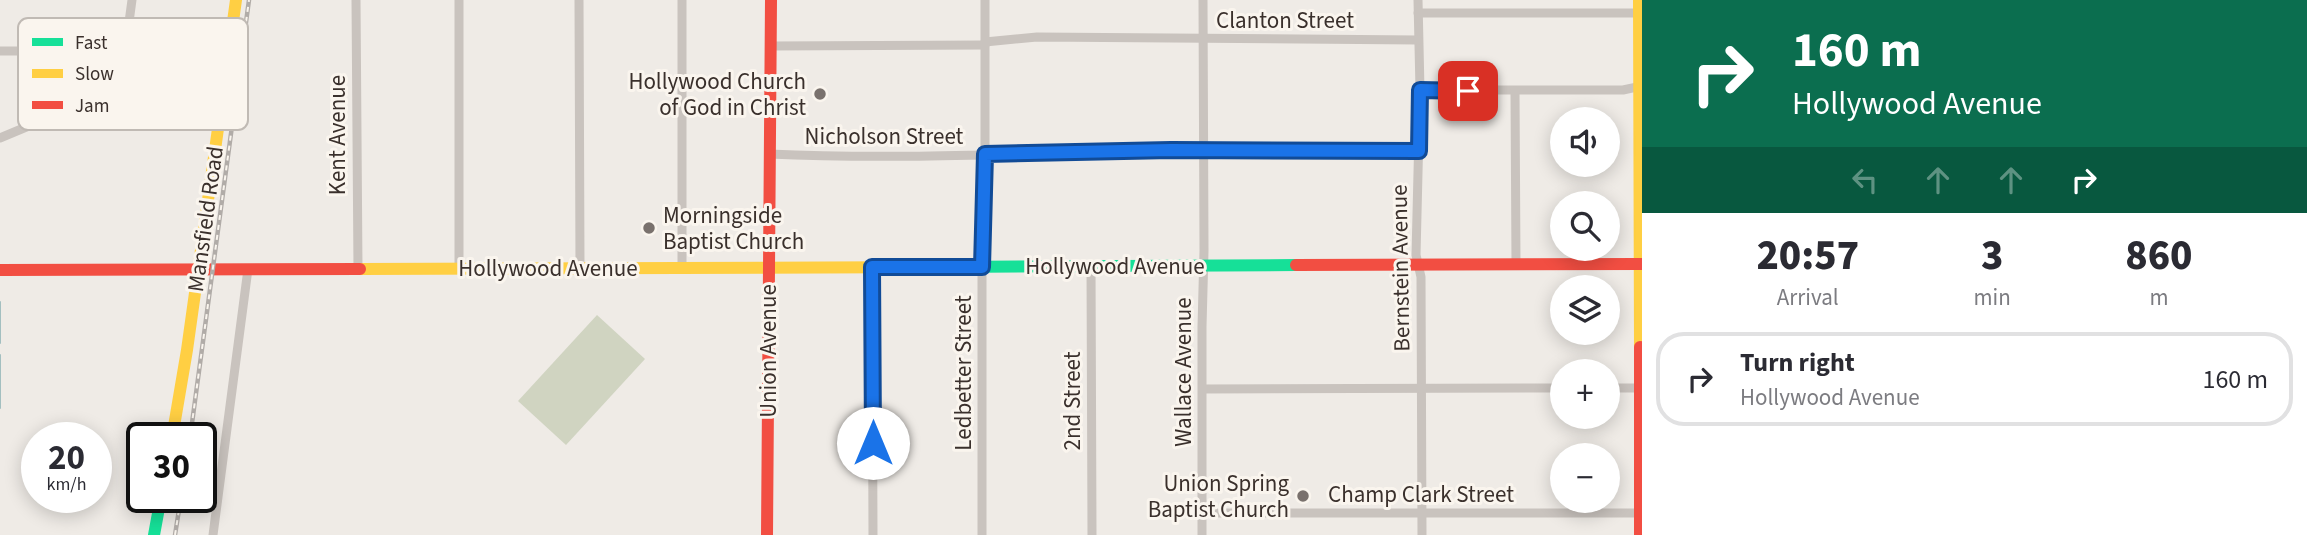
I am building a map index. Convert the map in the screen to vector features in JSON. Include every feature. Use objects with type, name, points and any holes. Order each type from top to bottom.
[{"type":"main road","name":"Mansfield Road","points":[[233,18],[236,0]]},
{"type":"main road","name":"Union Avenue","points":[[767,535],[771,0]]},
{"type":"main road","points":[[1639,6],[1640,535]]},
{"type":"main road","name":"Mansfield Road","points":[[174,422],[218,130]]},
{"type":"main road","name":"Hollywood Avenue","points":[[0,270],[1641,264]]},
{"type":"main road","points":[[154,535],[158,513]]},
{"type":"street","points":[[130,18],[132,0]]},
{"type":"street","name":"Kent Avenue","points":[[356,0],[358,269]]},
{"type":"street","points":[[459,0],[459,269]]},
{"type":"street","points":[[579,0],[580,268]]},
{"type":"street","points":[[682,0],[682,268]]},
{"type":"street","name":"Ledbetter Street","points":[[982,535],[985,0]]},
{"type":"street","name":"Wallace Avenue","points":[[1202,535],[1203,0]]},
{"type":"street","name":"Bernstein Avenue","points":[[1418,0],[1420,90],[1417,265],[1421,277],[1422,535]]},
{"type":"street","points":[[1418,13],[1639,6]]},
{"type":"street","name":"Clanton Street","points":[[771,46],[985,44],[1020,37],[1418,40]]},
{"type":"street","points":[[0,51],[18,51]]},
{"type":"street","points":[[1420,90],[1623,90],[1640,86]]},
{"type":"street","points":[[1515,91],[1516,264]]},
{"type":"street","points":[[0,138],[19,130]]},
{"type":"street","name":"Nicholson Street","points":[[769,154],[947,157],[985,154],[1419,151]]},
{"type":"street","name":"2nd Street","points":[[1091,266],[1091,535]]},
{"type":"street","points":[[872,267],[873,535]]},
{"type":"street","points":[[213,535],[248,269]]},
{"type":"street","points":[[1203,389],[1550,388]]},
{"type":"street","points":[[1620,388],[1640,388]]},
{"type":"street","name":"Champ Clark Street","points":[[1202,513],[1640,513]]},
{"type":"green space","points":[[597,315],[645,359],[566,445],[518,401]]},
{"type":"waterway","points":[[0,302],[0,343]]},
{"type":"waterway","points":[[0,355],[0,408]]},
{"type":"railway","points":[[247,18],[249,0]]},
{"type":"railway","points":[[192,422],[231,130]]},
{"type":"railway","points":[[175,535],[178,513]]},
{"type":"traffic: fast","points":[[948,267],[1296,265]]},
{"type":"traffic: fast","points":[[154,535],[158,513]]},
{"type":"traffic: slow","points":[[233,18],[236,0]]},
{"type":"traffic: slow","points":[[1639,0],[1640,347]]},
{"type":"traffic: slow","points":[[175,422],[218,130]]},
{"type":"traffic: slow","points":[[360,269],[948,267]]},
{"type":"traffic: jam","points":[[767,535],[771,0]]},
{"type":"traffic: jam","points":[[1296,265],[1642,264]]},
{"type":"traffic: jam","points":[[0,270],[360,269]]},
{"type":"traffic: jam","points":[[1640,347],[1640,535]]},
{"type":"place","name":"Hollywood Church of God in Christ","points":[[820,94]]},
{"type":"place","name":"Morningside Baptist Church","points":[[649,228]]},
{"type":"place","name":"Union Spring Baptist Church","points":[[1303,496]]},
{"type":"route","points":[[873,443],[872,267],[982,267],[985,154],[1171,150],[1419,151],[1420,90],[1468,91]]}]
